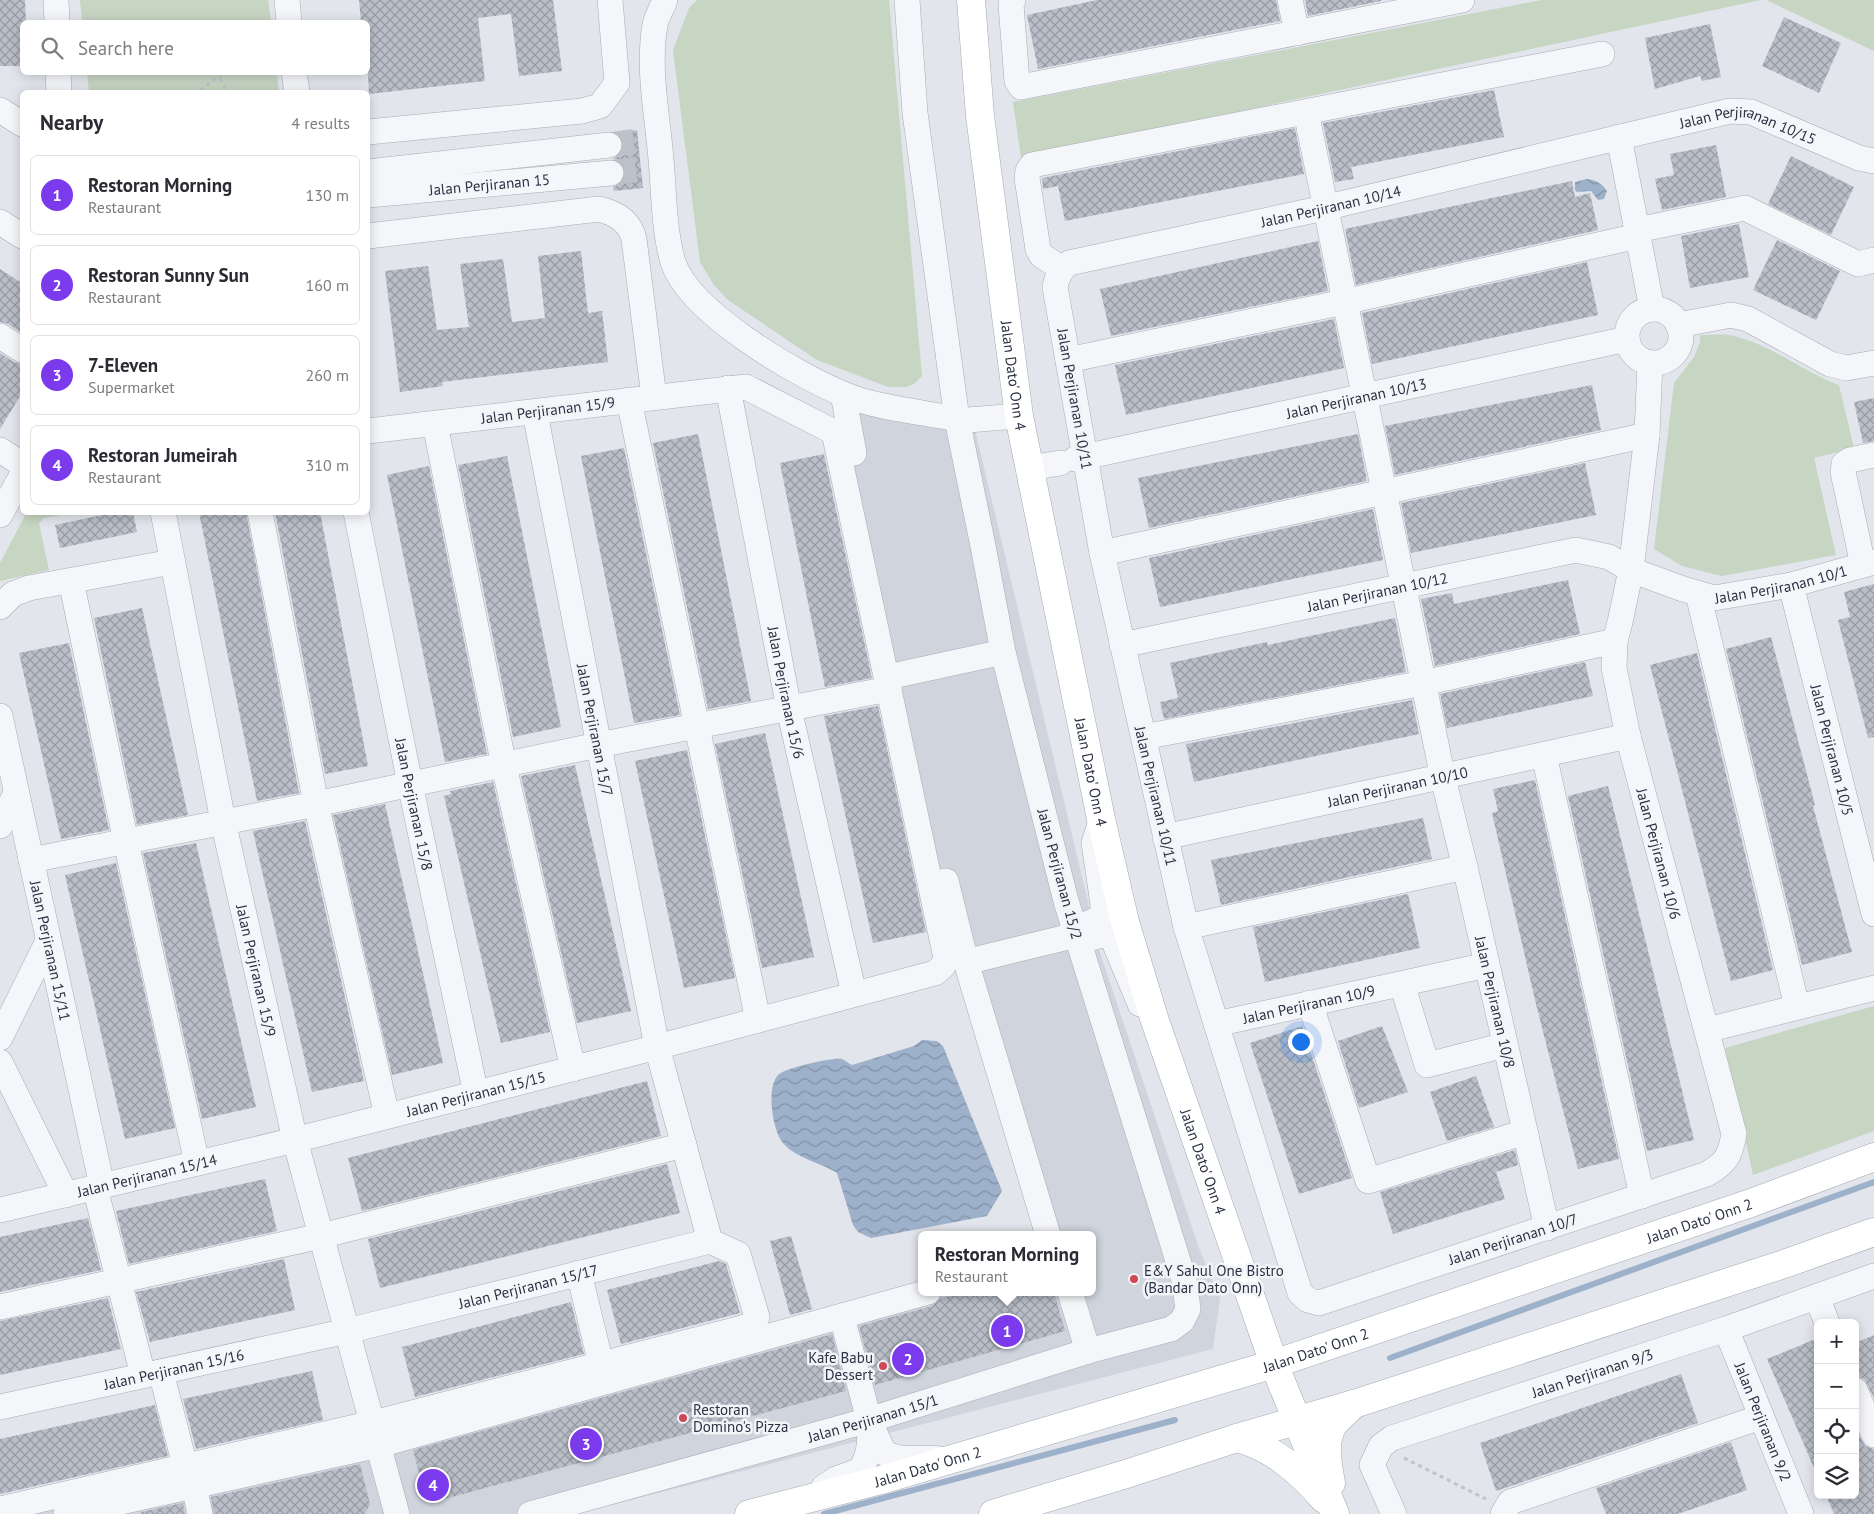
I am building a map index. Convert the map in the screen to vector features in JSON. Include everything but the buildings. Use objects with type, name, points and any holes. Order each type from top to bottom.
[{"type":"main road","name":"Jalan Dato' Onn 4","points":[[971,0],[980,116],[1018,416],[1101,819],[1125,922],[1155,1021],[1274,1364],[1334,1512]]},
{"type":"main road","name":"Jalan Dato' Onn 2","points":[[749,1514],[949,1460],[1274,1364],[1751,1203],[1874,1157]]},
{"type":"main road","points":[[993,1514],[1296,1420],[1354,1404],[1784,1264],[1874,1232]]},
{"type":"main road","points":[[1334,1512],[1327,1458],[1328,1442],[1332,1426],[1354,1404]]},
{"type":"main road","points":[[1237,1438],[1264,1447],[1286,1463],[1313,1487],[1334,1512]]},
{"type":"street","points":[[56,0],[57,20]]},
{"type":"street","points":[[287,0],[289,20]]},
{"type":"street","points":[[370,132],[582,111],[600,106],[617,83],[610,0]]},
{"type":"street","points":[[665,0],[656,23],[651,69],[649,140],[651,168],[664,193],[673,261],[682,282],[695,298],[756,346],[792,370],[843,394],[871,403],[957,419],[968,420],[1018,416]]},
{"type":"street","name":"Jalan Perjiranan 15/2","points":[[907,0],[915,113],[957,419],[1003,652],[1076,935],[1184,1280],[1188,1309],[1182,1321]]},
{"type":"street","points":[[1013,0],[1011,5],[1017,81],[1022,86],[1462,0]]},
{"type":"street","points":[[1290,0],[1297,33]]},
{"type":"street","points":[[1058,278],[1038,249],[1027,178],[1028,171],[1032,165],[1602,54]]},
{"type":"street","points":[[58,75],[58,90]]},
{"type":"street","points":[[294,75],[297,90]]},
{"type":"street","points":[[0,110],[20,123]]},
{"type":"street","name":"Jalan Perjiranan 10/15","points":[[1619,137],[1730,111],[1751,112],[1859,158],[1874,161]]},
{"type":"street","name":"Jalan Perjiranan 10/8","points":[[1306,112],[1324,208],[1443,778],[1547,1228]]},
{"type":"street","points":[[1619,137],[1652,309]]},
{"type":"street","name":"Jalan Perjiranan 10/14","points":[[1058,278],[1069,263],[1324,208],[1619,137]]},
{"type":"street","name":"Jalan Perjiranan 15","points":[[370,172],[609,145]]},
{"type":"street","name":"Jalan Perjiranan 15","points":[[370,195],[612,173]]},
{"type":"street","points":[[1068,360],[1344,302],[1745,208],[1858,264],[1874,260]]},
{"type":"street","points":[[370,236],[599,209],[612,212],[632,229],[654,397]]},
{"type":"street","points":[[0,222],[20,235]]},
{"type":"street","name":"Jalan Perjiranan 10/11","points":[[1058,278],[1068,360],[1073,460],[1102,553],[1186,927],[1216,1024],[1310,1298]]},
{"type":"street","points":[[1652,309],[1668,313],[1674,318],[1678,324],[1681,341],[1673,355],[1666,360],[1650,363],[1635,355],[1630,348],[1627,330],[1630,322],[1643,311],[1652,309]]},
{"type":"street","points":[[1678,324],[1731,315],[1748,319],[1830,364],[1846,368],[1874,363]]},
{"type":"street","points":[[0,336],[20,349]]},
{"type":"street","name":"Jalan Perjiranan 10/13","points":[[1030,468],[1364,398],[1627,339]]},
{"type":"street","name":"Jalan Perjiranan 10/6","points":[[1650,363],[1647,435],[1631,570],[1614,641],[1614,668],[1628,736],[1734,1134]]},
{"type":"street","name":"Jalan Perjiranan 15/9","points":[[370,431],[746,387],[834,432],[893,682]]},
{"type":"street","name":"Jalan Perjiranan 15/6","points":[[728,388],[789,709],[854,994]]},
{"type":"street","points":[[843,394],[893,682],[946,958],[954,964],[1047,1231]]},
{"type":"street","points":[[629,400],[758,1020]]},
{"type":"street","name":"Jalan Perjiranan 15/7","points":[[534,413],[657,1047],[710,1241]]},
{"type":"street","points":[[435,424],[504,766],[573,1069]]},
{"type":"street","points":[[1102,553],[1647,435]]},
{"type":"street","points":[[0,450],[20,463]]},
{"type":"street","points":[[1868,563],[1843,472],[1844,464],[1850,460],[1874,455]]},
{"type":"street","points":[[0,515],[20,478]]},
{"type":"street","name":"Jalan Perjiranan 15/9","points":[[164,515],[223,821],[294,1140],[397,1514]]},
{"type":"street","points":[[261,515],[316,804],[387,1116]]},
{"type":"street","name":"Jalan Perjiranan 15/8","points":[[357,515],[410,784],[476,1094]]},
{"type":"street","name":"Jalan Perjiranan 10/12","points":[[1122,645],[1576,550],[1609,557],[1631,570]]},
{"type":"street","points":[[0,607],[13,594],[29,588],[71,582],[172,562]]},
{"type":"street","name":"Jalan Perjiranan 10/1","points":[[1631,570],[1714,598],[1791,585],[1868,563]]},
{"type":"street","points":[[71,582],[126,842],[198,1163]]},
{"type":"street","name":"Jalan Perjiranan 10/5","points":[[1791,585],[1874,914]]},
{"type":"street","points":[[1698,594],[1797,1008]]},
{"type":"street","points":[[1144,737],[1423,683],[1614,641]]},
{"type":"street","points":[[31,860],[504,766],[598,745],[789,709],[1003,652]]},
{"type":"street","name":"Jalan Perjiranan 15/11","points":[[0,716],[119,1281],[190,1476],[200,1514]]},
{"type":"street","name":"Jalan Perjiranan 10/10","points":[[1165,837],[1443,778],[1628,736]]},
{"type":"street","points":[[1544,755],[1642,1196]]},
{"type":"street","points":[[0,826],[16,793]]},
{"type":"street","points":[[1076,935],[1103,914],[1104,904],[1094,843],[1101,819]]},
{"type":"street","points":[[1186,927],[1465,867]]},
{"type":"street","points":[[1076,935],[1105,934],[1112,937],[1138,1002],[1155,1021]]},
{"type":"street","name":"Jalan Perjiranan 15/15","points":[[294,1140],[573,1069],[935,973],[954,964],[1076,935]]},
{"type":"street","points":[[0,1038],[48,941]]},
{"type":"street","name":"Jalan Perjiranan 10/9","points":[[1216,1024],[1487,965]]},
{"type":"street","points":[[1402,984],[1427,1065],[1505,1045]]},
{"type":"street","points":[[1707,1030],[1874,988]]},
{"type":"street","points":[[1310,1003],[1368,1181],[1525,1132]]},
{"type":"street","points":[[0,1062],[66,1195]]},
{"type":"street","name":"Jalan Perjiranan 10/7","points":[[1310,1298],[1547,1228],[1707,1174],[1721,1166],[1731,1153],[1734,1134]]},
{"type":"street","name":"Jalan Perjiranan 15/14","points":[[0,1210],[294,1140]]},
{"type":"street","points":[[0,1307],[321,1236],[684,1145]]},
{"type":"street","points":[[376,1434],[601,1364],[753,1324],[757,1316],[738,1254],[710,1241]]},
{"type":"street","name":"Jalan Perjiranan 15/17","points":[[347,1331],[710,1241]]},
{"type":"street","points":[[579,1273],[601,1364]]},
{"type":"street","name":"Jalan Perjiranan 9/3","points":[[1381,1446],[1392,1438],[1726,1329],[1874,1276]]},
{"type":"street","points":[[0,1508],[190,1476],[376,1434],[842,1317],[918,1295]]},
{"type":"street","points":[[1071,1296],[1088,1352]]},
{"type":"street","points":[[1817,1297],[1825,1319]]},
{"type":"street","points":[[842,1317],[869,1420],[884,1453],[897,1459],[929,1457],[949,1460]]},
{"type":"street","name":"Jalan Perjiranan 15/1","points":[[530,1514],[869,1420],[1088,1352],[1171,1329],[1182,1321]]},
{"type":"street","name":"Jalan Perjiranan 9/2","points":[[1726,1329],[1761,1417],[1794,1512]]},
{"type":"street","name":"Jalan Perjiranan 15/16","points":[[0,1406],[347,1331]]},
{"type":"street","points":[[1859,1399],[1874,1435]]},
{"type":"street","points":[[1504,1511],[1510,1502],[1761,1417]]},
{"type":"street","points":[[814,1497],[826,1484],[861,1470],[868,1457],[871,1445],[869,1420]]},
{"type":"street","points":[[1381,1446],[1372,1464],[1394,1514]]},
{"type":"street","points":[[66,1514],[190,1476]]},
{"type":"path","points":[[200,90],[222,75]]},
{"type":"path","points":[[220,78],[226,90]]},
{"type":"path","points":[[1381,1446],[1504,1511]]},
{"type":"shaded area","points":[[835,407],[974,426],[1101,956],[1200,1251],[1220,1299],[1213,1349],[577,1514],[8,1514],[918,1293],[918,1296],[1096,1296],[1096,1231],[1040,1231],[963,977]]},
{"type":"green space","points":[[80,0],[268,0],[271,20],[82,20]]},
{"type":"green space","points":[[697,0],[889,0],[922,376],[914,384],[906,387],[888,387],[817,360],[728,300],[714,285],[700,262],[673,50],[689,8]]},
{"type":"green space","points":[[1542,0],[1761,0],[1021,158],[1013,102]]},
{"type":"green space","points":[[1766,0],[1874,0],[1874,51]]},
{"type":"green space","points":[[87,75],[277,75],[279,90],[89,90]]},
{"type":"green space","points":[[1700,335],[1729,335],[1751,341],[1839,385],[1854,448],[1814,458],[1836,555],[1722,576],[1682,566],[1654,549],[1674,383],[1694,357],[1700,342]]},
{"type":"green space","points":[[25,515],[61,515],[44,518],[39,523],[49,570],[0,581],[0,563]]},
{"type":"green space","points":[[1874,1006],[1874,1131],[1753,1175],[1725,1048]]},
{"type":"water","points":[[1587,179],[1598,182],[1605,188],[1607,191],[1604,199],[1598,200],[1591,191],[1577,192],[1575,190],[1575,182]]},
{"type":"water","points":[[922,1040],[937,1041],[943,1046],[1002,1191],[987,1216],[871,1238],[858,1232],[853,1225],[837,1173],[795,1153],[779,1137],[772,1109],[772,1088],[779,1074],[800,1066],[837,1059],[842,1059],[852,1065],[914,1046]]},
{"type":"waterway","points":[[1390,1358],[1874,1182]]},
{"type":"waterway","points":[[824,1514],[1175,1420]]},
{"type":"tunnel","points":[[609,145],[638,141]]},
{"type":"tunnel","points":[[611,173],[641,169]]},
{"type":"place","name":"E&Y Sahul One Bistro (Bandar Dato Onn)","points":[[1134,1279]]},
{"type":"place","name":"Restoran Morning","points":[[1007,1331]]},
{"type":"place","name":"Restoran Sunny Sun","points":[[908,1359]]},
{"type":"place","name":"Kafe Babu Dessert","points":[[883,1366]]},
{"type":"place","name":"Restoran Domino's Pizza","points":[[683,1418]]},
{"type":"place","name":"7-Eleven","points":[[586,1444]]},
{"type":"place","name":"Restoran Jumeirah","points":[[433,1485]]}]
